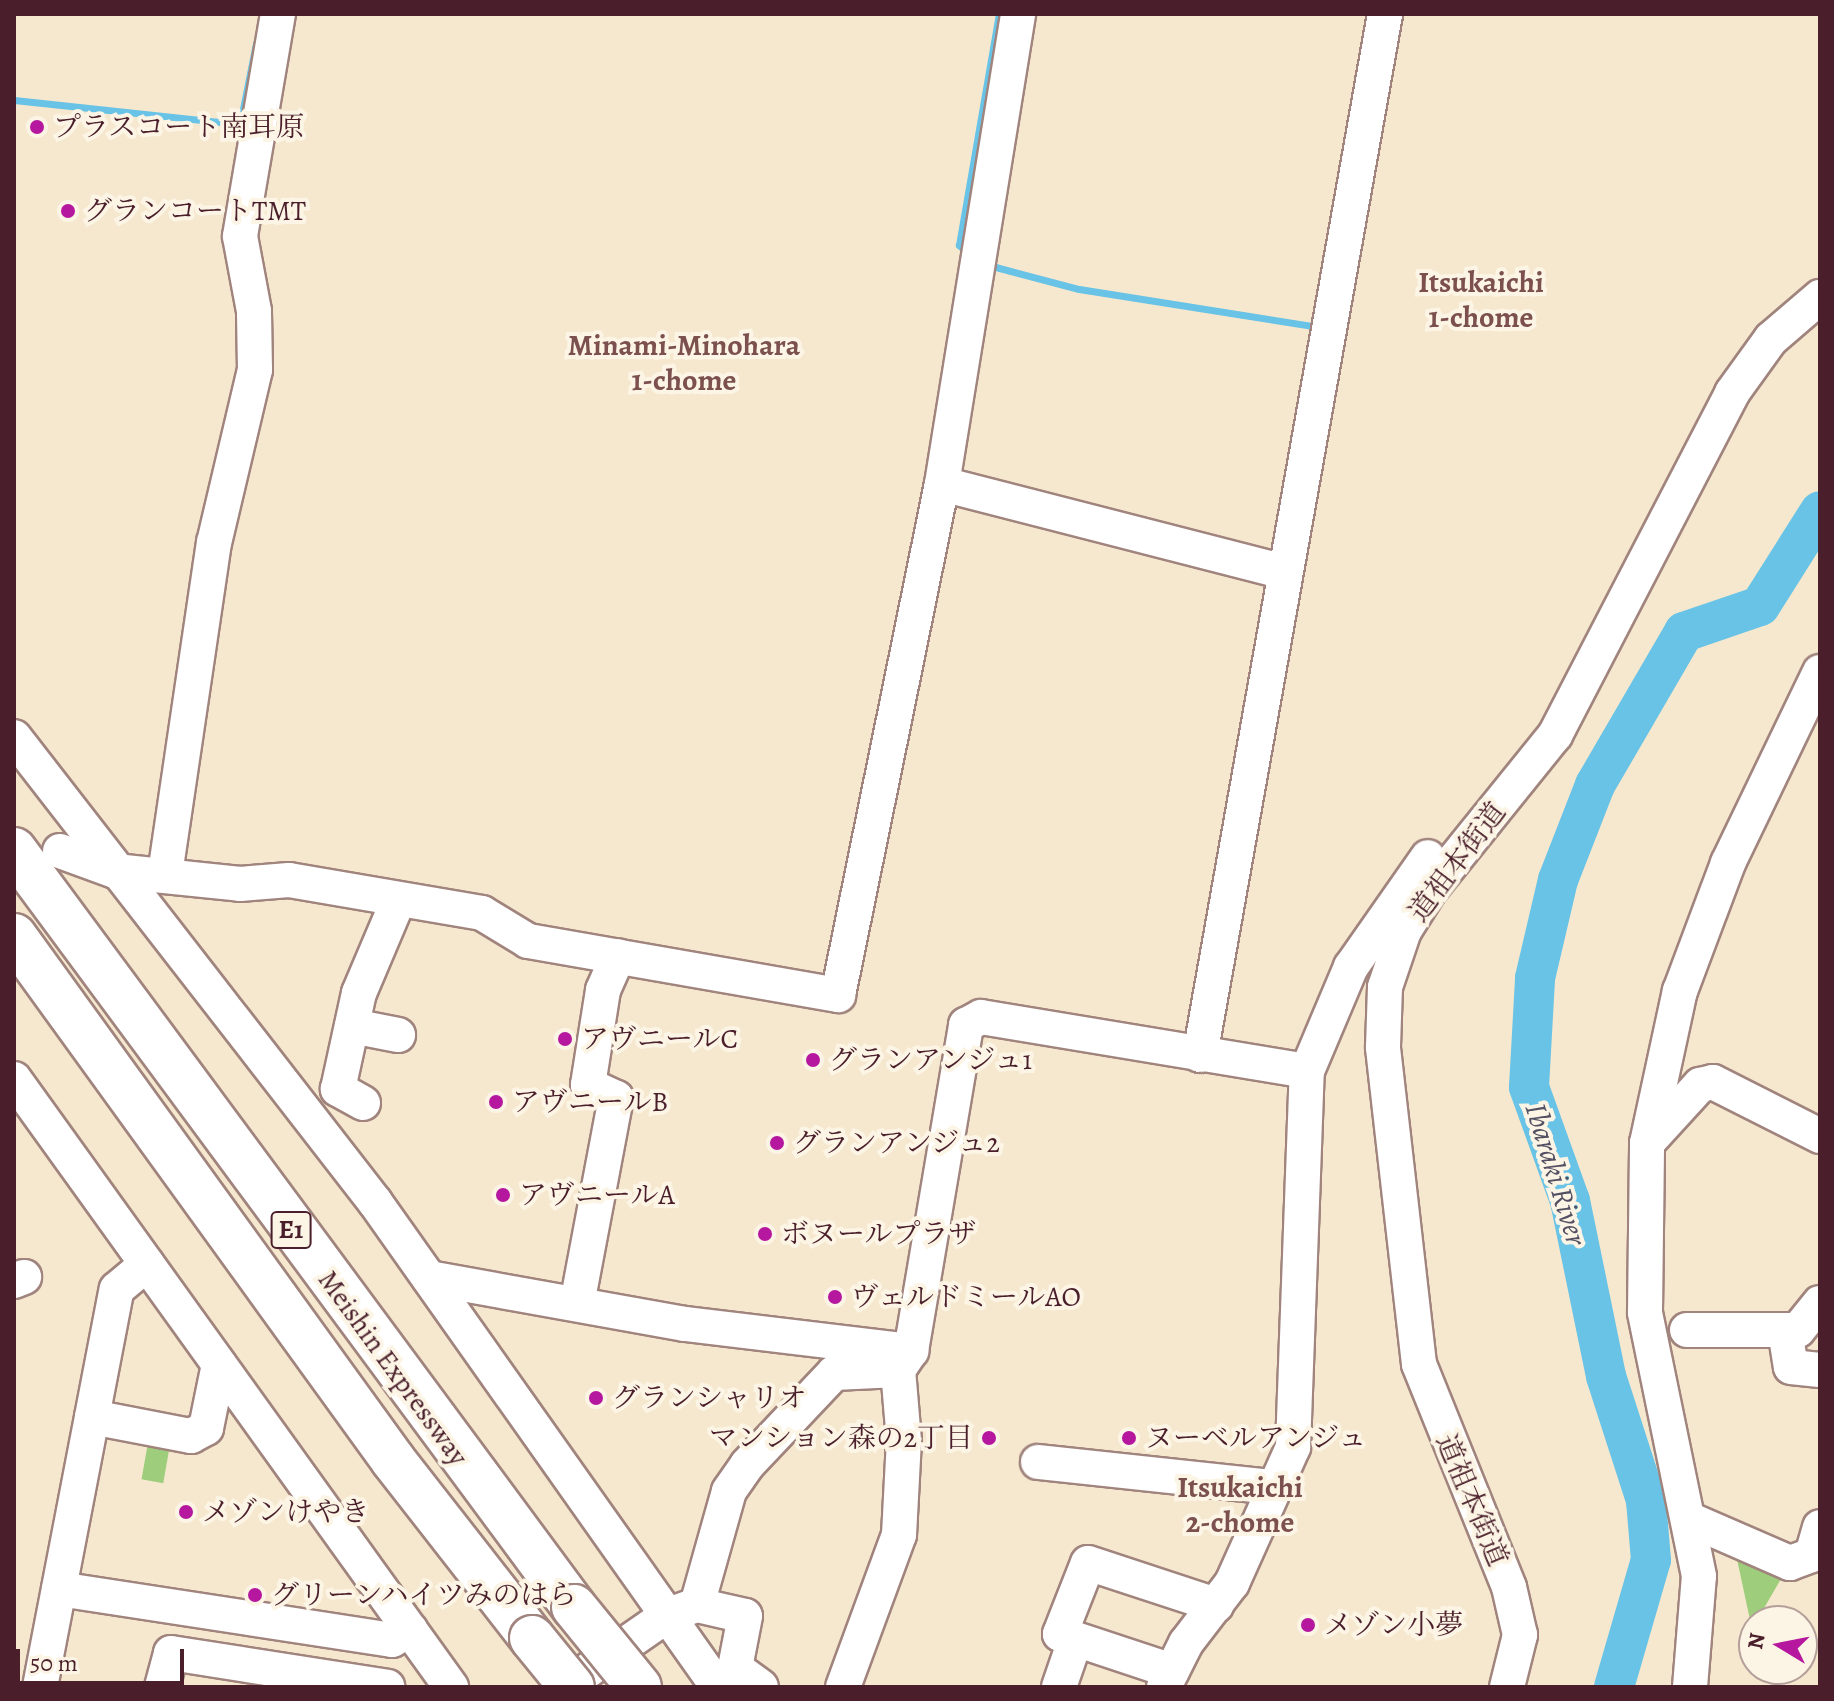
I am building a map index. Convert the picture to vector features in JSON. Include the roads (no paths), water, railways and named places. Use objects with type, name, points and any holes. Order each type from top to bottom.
[{"type":"highway","name":"Meishin Expressway","points":[[14,850],[574,1607],[639,1687]]},
{"type":"highway","name":"Meishin Expressway","points":[[14,936],[393,1460],[572,1687]]},
{"type":"street","points":[[165,874],[214,543],[255,370],[254,311],[240,236],[278,14]]},
{"type":"street","points":[[60,851],[115,871],[240,884],[289,880],[482,913],[528,941],[838,995],[942,484],[1018,14]]},
{"type":"street","points":[[1200,1055],[1282,571],[1385,14]]},
{"type":"street","name":"道祖本街道","points":[[1507,1687],[1520,1635],[1509,1587],[1445,1442],[1419,1364],[1383,1047],[1385,987],[1404,931],[1536,759],[1620,618],[1732,393],[1771,339],[1820,297]]},
{"type":"street","points":[[942,484],[1282,571]]},
{"type":"street","points":[[1690,1687],[1699,1576],[1691,1520],[1645,1312],[1647,1143],[1691,962],[1728,863],[1820,672]]},
{"type":"street","points":[[14,737],[681,1611],[718,1687]]},
{"type":"street","points":[[1216,1605],[1088,1563],[1060,1634],[1168,1679],[1216,1605],[1293,1447],[1307,1071],[1351,967],[1396,897],[1499,768],[1514,758],[1536,759]]},
{"type":"street","points":[[363,1103],[338,1089],[352,1026],[398,901]]},
{"type":"street","points":[[577,1304],[616,1098],[588,1085],[603,990],[618,956]]},
{"type":"street","points":[[843,1687],[899,1535],[904,1360],[966,1025],[981,1017],[1307,1071]]},
{"type":"street","points":[[352,1026],[398,1035]]},
{"type":"street","points":[[14,1079],[451,1687]]},
{"type":"street","points":[[1647,1143],[1700,1085],[1713,1082],[1820,1136]]},
{"type":"street","points":[[40,1687],[117,1289],[147,1264]]},
{"type":"street","points":[[429,1278],[904,1360]]},
{"type":"street","points":[[1687,1330],[1798,1330],[1820,1303]]},
{"type":"street","points":[[1785,1330],[1791,1367],[1820,1370]]},
{"type":"street","points":[[564,1687],[681,1611],[729,1491],[747,1465],[834,1373],[904,1360]]},
{"type":"street","points":[[92,1417],[191,1436],[206,1428],[219,1364]]},
{"type":"street","points":[[1038,1462],[1273,1487]]},
{"type":"street","points":[[1691,1520],[1790,1563],[1812,1555],[1820,1527]]},
{"type":"street","points":[[59,1589],[392,1640],[410,1630]]},
{"type":"street","points":[[162,1687],[179,1608]]},
{"type":"street","points":[[681,1611],[745,1616],[735,1668],[761,1687]]},
{"type":"street","points":[[171,1653],[387,1687]]},
{"type":"street","points":[[1059,1687],[1070,1655]]},
{"type":"waterway","points":[[970,255],[959,245],[999,14]]},
{"type":"waterway","points":[[14,100],[240,124],[256,43]]},
{"type":"waterway","points":[[988,265],[1079,289],[1318,327]]},
{"type":"waterway","name":"Ibaraki River","points":[[1614,1687],[1651,1560],[1646,1500],[1606,1376],[1570,1201],[1529,1087],[1535,978],[1558,880],[1595,785],[1684,632],[1760,606],[1820,511]]},
{"type":"place","name":"プラスコート南耳原","points":[[37,127]]},
{"type":"place","name":"グランコートTMT","points":[[68,211]]},
{"type":"place","name":"アヴニールC","points":[[565,1039]]},
{"type":"place","name":"グランアンジュ1","points":[[813,1060]]},
{"type":"place","name":"アヴニールB","points":[[496,1102]]},
{"type":"place","name":"グランアンジュ2","points":[[777,1143]]},
{"type":"place","name":"アヴニールA","points":[[503,1195]]},
{"type":"place","name":"ボヌールプラザ","points":[[765,1234]]},
{"type":"place","name":"ヴェルドミールAO","points":[[835,1297]]},
{"type":"place","name":"グランシャリオ","points":[[596,1398]]},
{"type":"place","name":"マンション森の2丁目","points":[[989,1438]]},
{"type":"place","name":"ヌーベルアンジュ","points":[[1129,1438]]},
{"type":"place","name":"メゾンけやき","points":[[186,1512]]},
{"type":"place","name":"グリーンハイツみのはら","points":[[255,1595]]},
{"type":"place","name":"メゾン小夢","points":[[1308,1625]]},
{"type":"district","name":"Itsukaichi 1-chome","points":[[1481,299]]},
{"type":"district","name":"Minami-Minohara 1-chome","points":[[684,362]]},
{"type":"district","name":"Itsukaichi 2-chome","points":[[1240,1504]]}]
